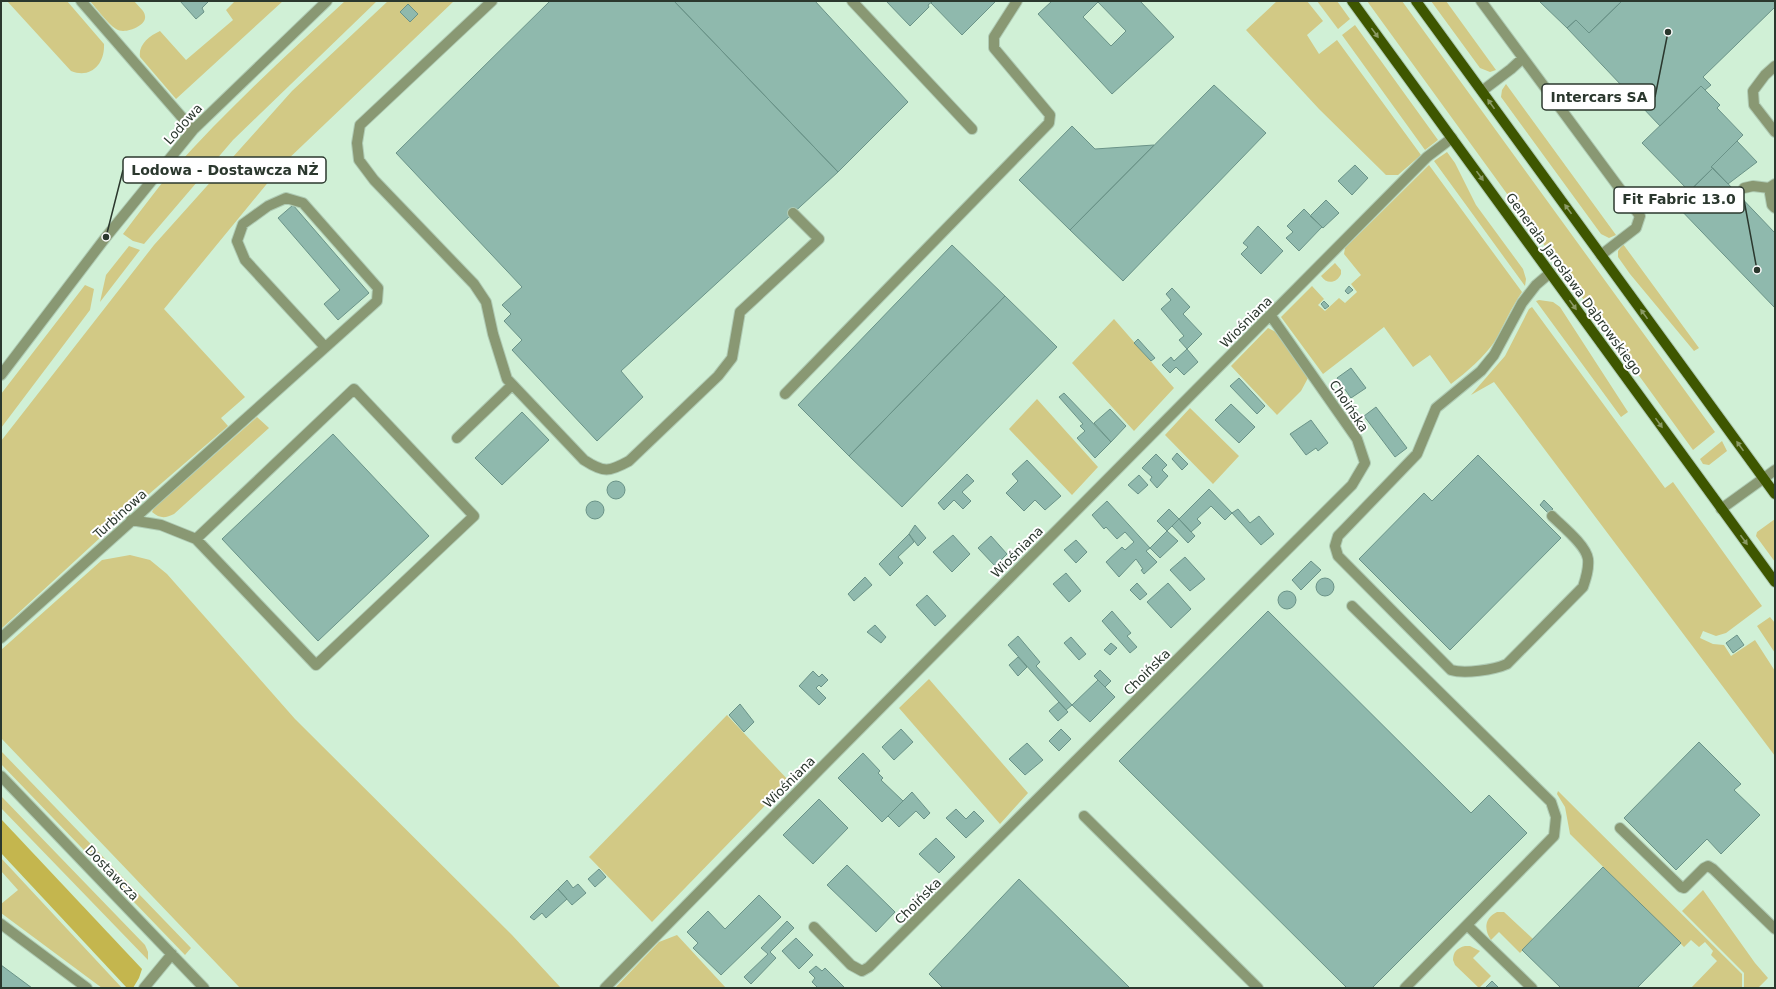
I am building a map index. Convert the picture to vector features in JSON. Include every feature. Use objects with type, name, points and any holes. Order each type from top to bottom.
[{"type":"main road","name":"Generała Jarosława Dąbrowskiego","points":[[1352,1],[1775,582]]},
{"type":"main road","points":[[1416,1],[1775,494]]},
{"type":"street","points":[[81,1],[193,130]]},
{"type":"street","name":"Lodowa","points":[[1,375],[106,237],[193,130],[326,1]]},
{"type":"street","points":[[492,1],[360,125],[356,143],[359,160],[374,180],[474,284],[486,302],[493,334],[507,379],[511,386],[584,460],[597,468],[613,470],[629,461],[718,376],[732,358],[740,312],[818,239],[793,213]]},
{"type":"street","points":[[852,1],[972,129]]},
{"type":"street","points":[[785,394],[1049,123],[1050,116],[994,48],[994,37],[1017,1]]},
{"type":"street","points":[[1481,1],[1640,216],[1636,228],[1601,255]]},
{"type":"street","points":[[1482,91],[1523,58]]},
{"type":"street","points":[[1775,66],[1765,75],[1753,91],[1754,105],[1775,132]]},
{"type":"street","name":"Wiośniana","points":[[604,988],[824,764],[1271,316],[1427,157],[1452,138]]},
{"type":"street","points":[[1744,188],[1753,186],[1772,186],[1772,205],[1775,208]]},
{"type":"street","name":"Turbinowa","points":[[1,638],[131,520],[257,409],[326,347],[377,301],[378,288],[303,203],[286,198],[268,206],[243,224],[237,241],[246,260],[326,347]]},
{"type":"street","points":[[1550,273],[1536,285],[1522,303],[1494,356],[1481,371],[1436,408],[1417,454],[1338,536],[1335,546],[1338,556],[1451,670],[1459,672],[1500,667],[1507,664],[1583,587],[1588,571],[1588,557],[1580,543],[1552,516]]},
{"type":"street","name":"Choińska","points":[[814,927],[851,965],[862,970],[869,967],[1352,485],[1365,463],[1357,439],[1271,316]]},
{"type":"street","points":[[457,438],[511,386]]},
{"type":"street","points":[[131,520],[161,525],[196,538],[316,665],[474,516],[354,389],[196,538]]},
{"type":"street","points":[[1721,508],[1775,470]]},
{"type":"street","points":[[1352,606],[1551,802],[1555,809],[1556,828],[1554,836],[1405,988]]},
{"type":"street","name":"Dostawcza","points":[[1,776],[204,988]]},
{"type":"street","points":[[1084,816],[1258,988]]},
{"type":"street","points":[[1620,828],[1681,887],[1684,888],[1704,868],[1708,866],[1713,869],[1775,929]]},
{"type":"street","points":[[1,924],[87,988]]},
{"type":"street","points":[[1467,926],[1532,988]]},
{"type":"street","points":[[144,988],[172,954]]},
{"type":"shaded area","points":[[7,1],[67,1],[104,44],[104,51],[99,63],[95,68],[85,73],[71,71]]},
{"type":"shaded area","points":[[90,1],[134,1],[144,12],[145,20],[139,26],[129,30],[120,31],[102,16]]},
{"type":"shaded area","points":[[235,1],[283,1],[176,99],[140,57],[141,49],[145,41],[160,31],[186,60],[233,20],[226,10]]},
{"type":"shaded area","points":[[345,1],[377,1],[233,140],[144,244],[133,241],[123,234],[172,171],[192,149],[256,84]]},
{"type":"shaded area","points":[[388,1],[454,1],[284,163],[164,309],[245,397],[221,418],[228,426],[127,513],[1,629],[1,441],[154,245],[292,91]]},
{"type":"shaded area","points":[[1277,1],[1307,1],[1323,21],[1307,35],[1319,54],[1337,40],[1421,155],[1398,175],[1386,175],[1319,109],[1246,30]]},
{"type":"shaded area","points":[[1317,1],[1337,1],[1350,19],[1338,29]]},
{"type":"shaded area","points":[[1367,1],[1402,1],[1715,432],[1693,450]]},
{"type":"shaded area","points":[[1431,1],[1446,1],[1496,70],[1490,72],[1480,68]]},
{"type":"shaded area","points":[[1355,25],[1438,140],[1425,150],[1342,35]]},
{"type":"shaded area","points":[[1506,84],[1616,235],[1609,238],[1601,234],[1501,97],[1502,90]]},
{"type":"shaded area","points":[[1447,152],[1455,163],[1476,205],[1523,269],[1526,279],[1525,286],[1434,161]]},
{"type":"shaded area","points":[[1429,165],[1522,292],[1491,347],[1475,364],[1451,384],[1430,355],[1413,367],[1384,327],[1323,374],[1281,317],[1312,286],[1324,299],[1318,305],[1325,311],[1339,298],[1345,303],[1357,292],[1351,284],[1361,275],[1344,254],[1345,248]]},
{"type":"shaded area","points":[[1623,244],[1699,348],[1694,351],[1630,274],[1618,257],[1618,251]]},
{"type":"shaded area","points":[[129,246],[140,250],[100,302],[106,275]]},
{"type":"shaded area","points":[[1335,263],[1341,270],[1341,274],[1332,282],[1326,281],[1321,276]]},
{"type":"shaded area","points":[[85,285],[94,289],[90,310],[1,428],[1,394]]},
{"type":"shaded area","points":[[1536,301],[1553,302],[1560,307],[1628,412],[1621,417]]},
{"type":"shaded area","points":[[1532,307],[1665,488],[1673,482],[1762,606],[1726,633],[1716,636],[1703,631],[1700,638],[1713,644],[1724,645],[1731,656],[1755,640],[1775,671],[1775,756],[1494,382],[1471,395],[1505,356],[1529,309]]},
{"type":"shaded area","points":[[1114,319],[1174,388],[1134,431],[1072,363]]},
{"type":"shaded area","points":[[1268,328],[1276,332],[1308,378],[1301,391],[1277,415],[1231,366]]},
{"type":"shaded area","points":[[1037,399],[1098,467],[1072,495],[1009,429]]},
{"type":"shaded area","points":[[1190,408],[1239,456],[1213,484],[1165,435]]},
{"type":"shaded area","points":[[257,417],[269,428],[174,514],[163,517],[152,512],[154,508]]},
{"type":"shaded area","points":[[1722,441],[1727,451],[1709,465],[1703,464],[1700,459]]},
{"type":"shaded area","points":[[1775,519],[1775,562],[1756,536],[1757,532]]},
{"type":"shaded area","points":[[130,555],[150,560],[167,574],[295,719],[512,935],[561,988],[240,988],[1,738],[1,650],[102,560]]},
{"type":"shaded area","points":[[1770,617],[1775,623],[1775,653],[1757,626]]},
{"type":"shaded area","points":[[929,679],[1028,793],[1000,824],[899,708]]},
{"type":"shaded area","points":[[727,715],[789,781],[652,922],[589,857]]},
{"type":"shaded area","points":[[1,751],[191,948],[185,955],[1,764]]},
{"type":"shaded area","points":[[1558,791],[1742,974],[1742,988],[1691,988],[1717,961],[1711,955],[1713,951],[1705,942],[1699,947],[1691,940],[1684,947],[1570,834],[1565,807],[1557,794]]},
{"type":"shaded area","points":[[1,796],[145,945],[148,952],[148,960],[1,808]]},
{"type":"shaded area","points":[[1,819],[142,969],[133,988],[127,988],[1,853]]},
{"type":"shaded area","points":[[1,858],[122,988],[102,988],[1,913],[1,904],[18,890],[1,871]]},
{"type":"shaded area","points":[[1703,890],[1755,963],[1768,978],[1758,988],[1744,988],[1744,973],[1682,911]]},
{"type":"shaded area","points":[[1497,912],[1504,912],[1533,939],[1520,953],[1499,932],[1491,940],[1487,932],[1486,924]]},
{"type":"shaded area","points":[[677,935],[726,988],[615,988],[659,942]]},
{"type":"shaded area","points":[[1465,946],[1470,946],[1480,951],[1473,958],[1491,976],[1479,988],[1455,965],[1453,960],[1456,951]]},
{"type":"building","points":[[180,1],[209,1],[202,8],[204,12],[196,19]]},
{"type":"building","points":[[550,1],[674,1],[838,172],[621,371],[643,397],[597,441],[512,350],[522,340],[504,321],[511,314],[502,305],[522,287],[396,153]]},
{"type":"building","points":[[674,1],[815,1],[908,102],[838,172]]},
{"type":"building","points":[[886,1],[933,1],[910,26]]},
{"type":"building","points":[[933,1],[996,1],[962,35],[931,3]]},
{"type":"building","points":[[1052,1],[1140,1],[1174,37],[1112,94],[1038,14]],"holes":[[[1098,2],[1126,31],[1111,46],[1083,17]]]},
{"type":"building","points":[[1539,1],[1622,1],[1589,33],[1576,20],[1567,28]]},
{"type":"building","points":[[1622,1],[1775,1],[1775,7],[1703,77],[1711,85],[1705,90],[1701,86],[1660,126],[1567,28],[1576,20],[1589,33]]},
{"type":"building","points":[[408,4],[418,14],[410,22],[400,12]]},
{"type":"building","points":[[1214,85],[1266,133],[1123,281],[1070,230]]},
{"type":"building","points":[[1701,86],[1720,105],[1717,108],[1743,135],[1711,167],[1713,168],[1689,191],[1642,143]]},
{"type":"building","points":[[1072,126],[1095,149],[1154,145],[1070,230],[1019,180]]},
{"type":"building","points":[[1737,141],[1757,162],[1728,184],[1711,167]]},
{"type":"building","points":[[1355,165],[1368,178],[1352,195],[1338,181]]},
{"type":"building","points":[[1713,168],[1775,233],[1775,308],[1676,205]]},
{"type":"building","points":[[1326,200],[1339,213],[1323,228],[1310,216]]},
{"type":"building","points":[[293,205],[369,293],[338,320],[324,304],[340,290],[278,218]]},
{"type":"building","points":[[1304,209],[1322,227],[1299,251],[1286,238],[1293,232],[1287,226]]},
{"type":"building","points":[[1258,226],[1283,251],[1261,274],[1241,254],[1248,247],[1243,243]]},
{"type":"building","points":[[952,245],[1005,296],[849,456],[798,405]]},
{"type":"building","points":[[1349,286],[1353,290],[1348,294],[1345,291]]},
{"type":"building","points":[[1172,288],[1190,307],[1183,314],[1202,334],[1187,349],[1179,340],[1184,336],[1161,309],[1171,300],[1166,294]]},
{"type":"building","points":[[1005,296],[1057,347],[902,507],[849,456]]},
{"type":"building","points":[[1324,301],[1329,306],[1325,309],[1321,304]]},
{"type":"building","points":[[1138,339],[1155,358],[1151,361],[1134,343]]},
{"type":"building","points":[[1187,349],[1198,362],[1184,375],[1176,367],[1170,373],[1162,365],[1171,357],[1174,361]]},
{"type":"building","points":[[1351,368],[1366,388],[1351,398],[1337,378]]},
{"type":"building","points":[[1239,378],[1265,406],[1257,414],[1230,386]]},
{"type":"building","points":[[1064,393],[1111,442],[1095,458],[1077,438],[1085,431],[1080,426],[1083,424],[1059,397]]},
{"type":"building","points":[[1231,404],[1255,427],[1239,443],[1215,420]]},
{"type":"building","points":[[1376,407],[1407,448],[1395,457],[1364,416]]},
{"type":"building","points":[[1110,409],[1126,426],[1111,442],[1094,423]]},
{"type":"building","points":[[522,412],[549,440],[502,485],[475,458]]},
{"type":"building","points":[[1311,420],[1328,443],[1318,451],[1316,448],[1306,455],[1290,434]]},
{"type":"building","points":[[333,434],[429,536],[318,641],[222,539]]},
{"type":"building","points":[[1177,453],[1188,464],[1182,470],[1172,459]]},
{"type":"building","points":[[1156,454],[1167,465],[1162,470],[1168,476],[1157,488],[1150,480],[1152,477],[1142,468]]},
{"type":"building","points":[[1478,455],[1561,538],[1450,650],[1359,559],[1424,493],[1432,501]]},
{"type":"building","points":[[1027,460],[1061,496],[1045,510],[1035,500],[1024,511],[1006,493],[1018,481],[1012,474]]},
{"type":"building","points":[[967,474],[974,481],[962,492],[971,501],[963,509],[954,500],[944,510],[938,503]]},
{"type":"building","points":[[1139,475],[1148,485],[1138,494],[1128,485]]},
{"type":"building","points":[[616,481],[622,484],[625,490],[622,496],[616,499],[610,496],[607,490],[610,484]]},
{"type":"building","points":[[1209,489],[1232,513],[1225,520],[1211,506],[1197,519],[1201,523],[1191,532],[1179,519]]},
{"type":"building","points":[[1544,500],[1553,509],[1548,513],[1540,505]]},
{"type":"building","points":[[595,501],[601,504],[604,510],[601,516],[595,519],[589,516],[586,510],[589,504]]},
{"type":"building","points":[[1107,501],[1150,548],[1146,551],[1157,562],[1144,574],[1141,570],[1143,569],[1136,559],[1119,577],[1106,562],[1122,547],[1125,550],[1134,542],[1125,532],[1117,539],[1106,527],[1104,529],[1092,515]]},
{"type":"building","points":[[1169,509],[1179,519],[1167,531],[1157,521]]},
{"type":"building","points":[[1238,509],[1250,523],[1259,516],[1274,534],[1261,545],[1232,513]]},
{"type":"building","points":[[1179,519],[1195,536],[1188,543],[1172,526]]},
{"type":"building","points":[[915,525],[926,538],[918,546],[909,534]]},
{"type":"building","points":[[1167,531],[1178,541],[1160,558],[1150,548]]},
{"type":"building","points":[[909,534],[914,542],[898,557],[903,563],[890,576],[879,564]]},
{"type":"building","points":[[953,535],[970,554],[952,572],[933,552]]},
{"type":"building","points":[[991,536],[1007,554],[995,566],[978,548]]},
{"type":"building","points":[[1076,540],[1087,552],[1076,563],[1064,550]]},
{"type":"building","points":[[1185,557],[1205,579],[1190,591],[1170,570]]},
{"type":"building","points":[[1311,561],[1321,570],[1301,590],[1292,580]]},
{"type":"building","points":[[1066,573],[1081,591],[1069,602],[1053,584]]},
{"type":"building","points":[[865,577],[872,585],[854,601],[848,594]]},
{"type":"building","points":[[1321,578],[1329,578],[1334,583],[1332,594],[1329,596],[1321,596],[1316,591],[1316,583]]},
{"type":"building","points":[[1137,583],[1147,594],[1140,600],[1130,590]]},
{"type":"building","points":[[1168,583],[1191,609],[1171,628],[1147,602]]},
{"type":"building","points":[[1287,591],[1293,594],[1296,600],[1293,606],[1287,609],[1281,606],[1278,600],[1281,594]]},
{"type":"building","points":[[927,595],[946,616],[935,626],[916,605]]},
{"type":"building","points":[[1112,611],[1131,633],[1127,636],[1137,647],[1130,653],[1102,621]]},
{"type":"building","points":[[1268,611],[1471,813],[1489,795],[1527,833],[1372,988],[1347,988],[1119,761]]},
{"type":"building","points":[[875,625],[886,637],[881,643],[867,632]]},
{"type":"building","points":[[1737,635],[1744,645],[1733,653],[1726,643]]},
{"type":"building","points":[[1018,636],[1040,662],[1036,666],[1072,705],[1066,710],[1008,645]]},
{"type":"building","points":[[1071,637],[1086,654],[1079,660],[1064,643]]},
{"type":"building","points":[[1111,643],[1117,648],[1110,655],[1104,650]]},
{"type":"building","points":[[1018,657],[1027,667],[1018,676],[1009,665]]},
{"type":"building","points":[[1100,670],[1111,681],[1105,687],[1094,676]]},
{"type":"building","points":[[813,671],[819,677],[822,674],[828,680],[821,687],[819,685],[816,688],[826,698],[819,705],[799,686]]},
{"type":"building","points":[[1098,680],[1115,697],[1090,722],[1072,705]]},
{"type":"building","points":[[1059,702],[1068,712],[1058,721],[1049,711]]},
{"type":"building","points":[[740,704],[754,722],[744,732],[729,715]]},
{"type":"building","points":[[901,729],[913,742],[894,760],[882,747]]},
{"type":"building","points":[[1061,729],[1071,739],[1059,751],[1049,741]]},
{"type":"building","points":[[1699,742],[1741,784],[1734,790],[1760,815],[1721,854],[1707,839],[1676,870],[1624,818]]},
{"type":"building","points":[[1027,743],[1043,760],[1025,775],[1009,759]]},
{"type":"building","points":[[863,753],[880,771],[878,773],[883,778],[881,780],[903,801],[882,822],[838,778]]},
{"type":"building","points":[[912,792],[930,813],[924,819],[916,811],[899,827],[888,816]]},
{"type":"building","points":[[819,799],[848,828],[813,864],[783,835]]},
{"type":"building","points":[[956,809],[966,819],[974,811],[984,821],[966,838],[946,818]]},
{"type":"building","points":[[936,838],[955,857],[939,873],[919,854]]},
{"type":"building","points":[[847,865],[895,912],[876,932],[827,885]]},
{"type":"building","points":[[1603,867],[1681,943],[1637,988],[1561,988],[1522,950]]},
{"type":"building","points":[[599,869],[606,877],[595,887],[588,879]]},
{"type":"building","points":[[1019,879],[1130,988],[943,988],[929,974]]},
{"type":"building","points":[[567,880],[573,888],[578,884],[586,893],[572,905],[558,889]]},
{"type":"building","points":[[558,889],[567,899],[546,918],[542,913],[534,920],[530,917]]},
{"type":"building","points":[[759,895],[781,917],[721,975],[693,948],[698,943],[687,932],[708,911],[725,929]]},
{"type":"building","points":[[787,921],[794,928],[770,952],[776,958],[751,984],[744,977],[768,954],[761,948]]},
{"type":"building","points":[[796,938],[813,955],[799,969],[782,951]]},
{"type":"building","points":[[1,965],[32,988],[1,988]]},
{"type":"building","points":[[816,966],[822,971],[825,968],[845,988],[818,988],[812,982],[815,978],[809,972]]},
{"type":"building","points":[[1492,981],[1499,988],[1485,988]]},
{"type":"place","name":"Intercars SA","points":[[1668,32]]},
{"type":"place","name":"Lodowa - Dostawcza NŻ","points":[[106,237]]},
{"type":"place","name":"Fit Fabric 13.0","points":[[1757,270]]}]
